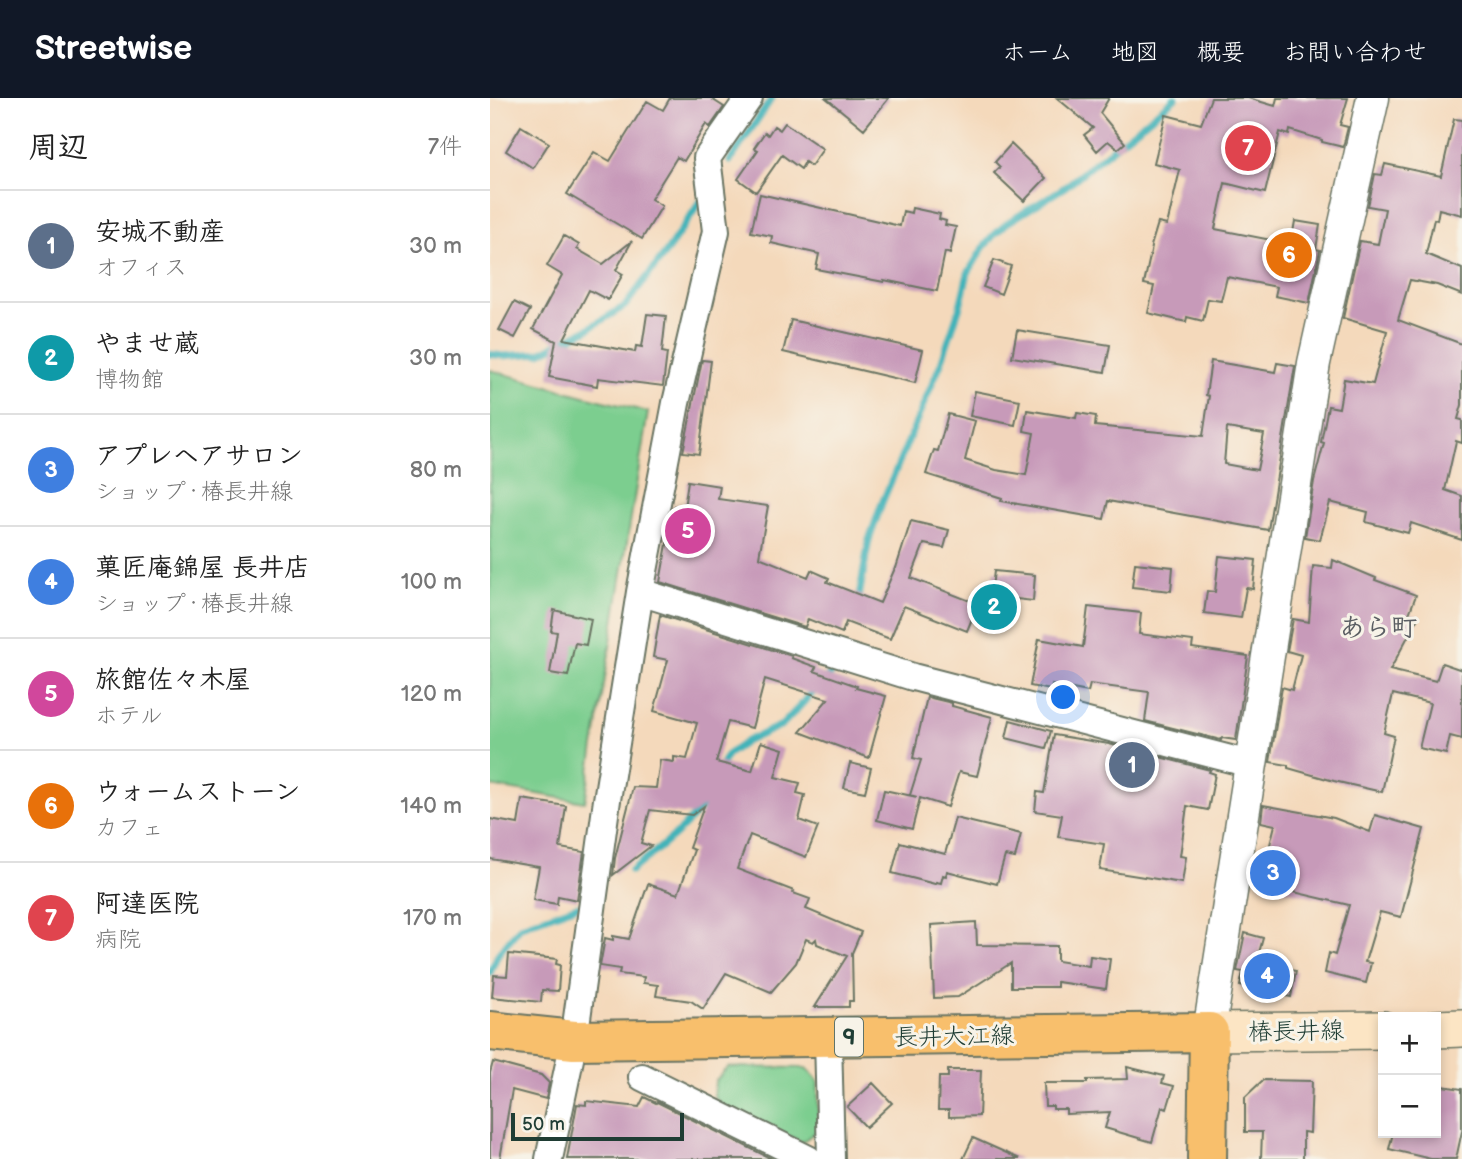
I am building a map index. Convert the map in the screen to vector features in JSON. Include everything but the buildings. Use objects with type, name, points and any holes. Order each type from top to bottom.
[{"type":"main road","points":[[1441,1029],[1462,1028]]},
{"type":"main road","name":"椿長井線","points":[[1209,1032],[1378,1030]]},
{"type":"main road","name":"長井大江線","points":[[490,1031],[574,1040],[1209,1032]]},
{"type":"main road","points":[[1207,1159],[1209,1032]]},
{"type":"street","points":[[549,1159],[574,1040],[607,800],[640,592],[676,403],[716,231],[707,158],[749,98]]},
{"type":"street","points":[[1209,1032],[1314,363],[1373,98]]},
{"type":"street","points":[[640,592],[913,677],[1250,764]]},
{"type":"street","points":[[828,1038],[831,1159]]},
{"type":"street","points":[[642,1077],[808,1159]]},
{"type":"green space","points":[[490,370],[648,412],[585,802],[490,786]]},
{"type":"green space","points":[[728,1067],[806,1068],[818,1081],[818,1130],[802,1142],[724,1107],[714,1097],[715,1081]]},
{"type":"waterway","points":[[730,161],[772,98]]},
{"type":"waterway","points":[[858,603],[869,540],[882,503],[941,363],[968,273],[983,248],[1007,223],[1065,187],[1175,98]]},
{"type":"waterway","points":[[490,354],[503,356],[540,353],[586,330],[625,306],[700,202]]},
{"type":"waterway","points":[[719,769],[727,755],[747,741],[782,725],[837,667],[839,660]]},
{"type":"waterway","points":[[631,871],[681,829],[703,802]]},
{"type":"waterway","points":[[490,973],[498,954],[521,926],[577,906]]},
{"type":"place","name":"阿達医院","points":[[1248,148]]},
{"type":"place","name":"ウォームストーン","points":[[1289,255]]},
{"type":"place","name":"旅館佐々木屋","points":[[688,531]]},
{"type":"place","name":"やませ蔵","points":[[994,607]]},
{"type":"place","name":"安城不動産","points":[[1132,765]]},
{"type":"place","name":"アプレヘアサロン","points":[[1273,873]]},
{"type":"place","name":"菓匠庵錦屋 長井店","points":[[1267,976]]},
{"type":"district","name":"あら町","points":[[1378,627]]}]
